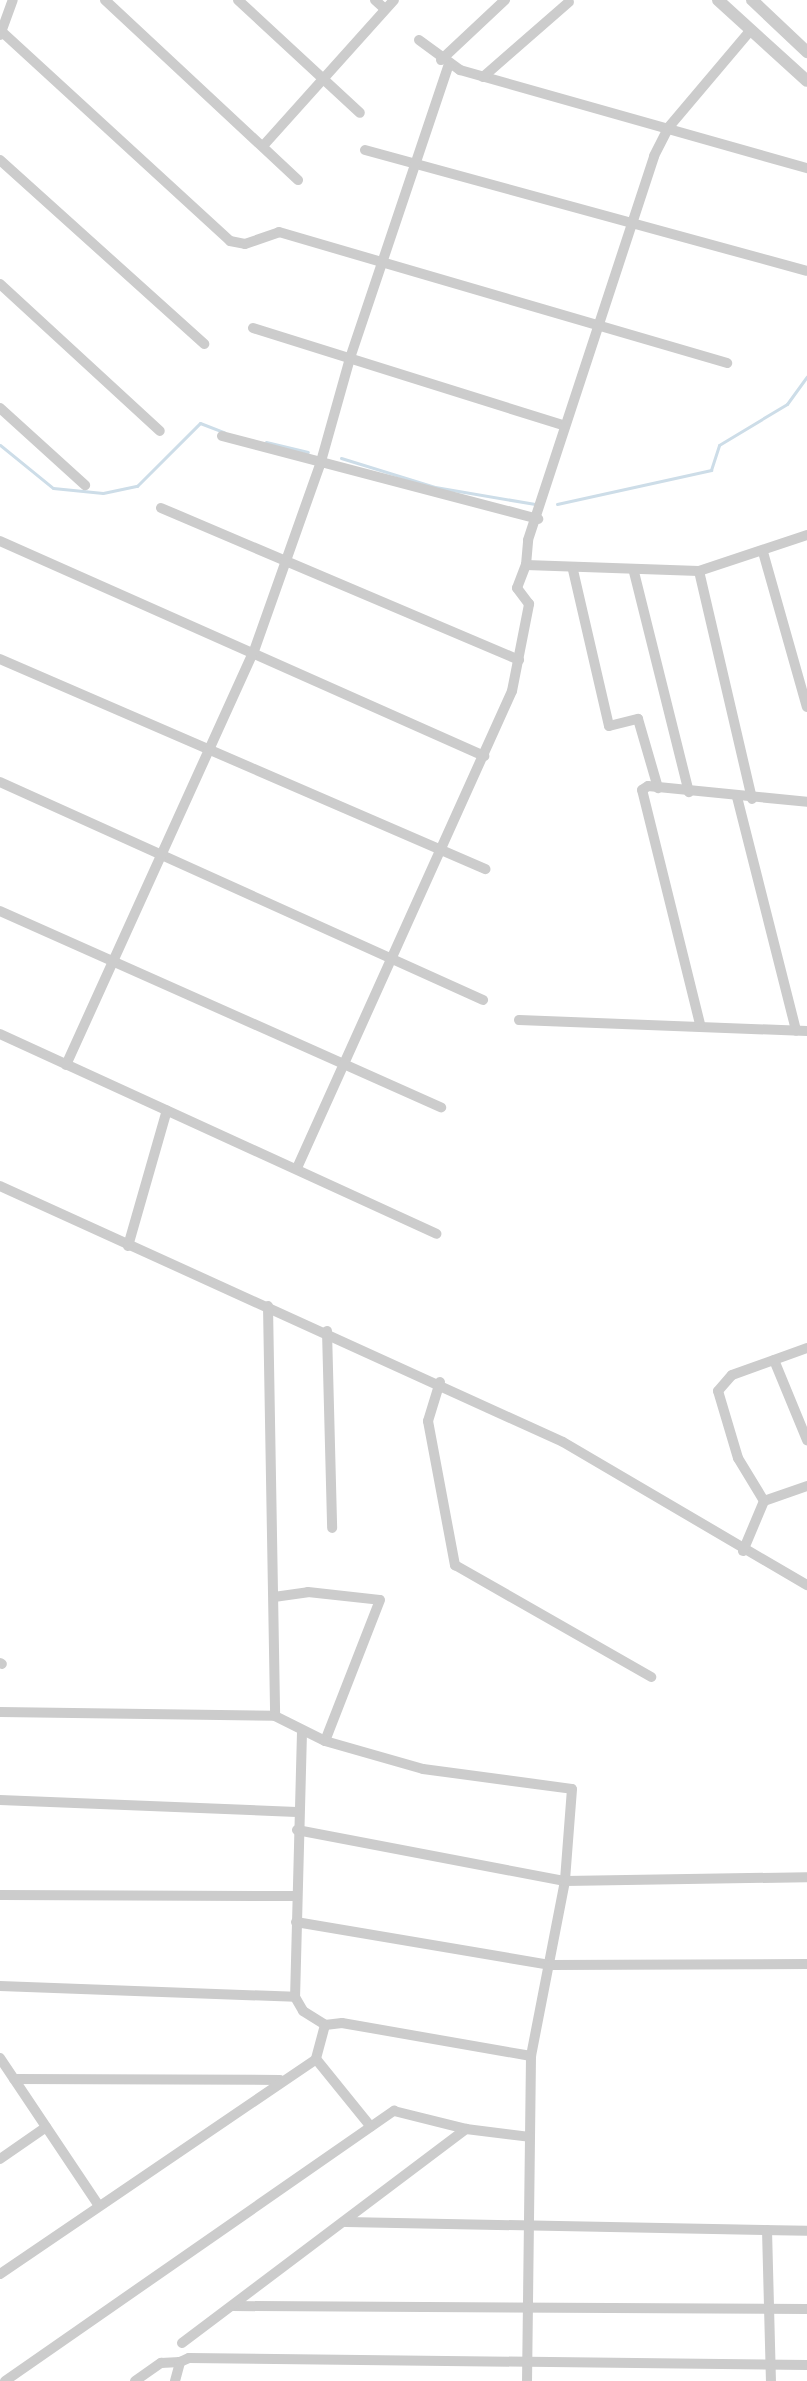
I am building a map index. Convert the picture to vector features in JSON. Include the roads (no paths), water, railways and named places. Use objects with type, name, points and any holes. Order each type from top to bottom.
[{"type":"street","points":[[13,0],[1,33],[220,236],[245,244],[279,232],[601,322],[727,363]]},
{"type":"street","points":[[105,0],[298,180]]},
{"type":"street","points":[[238,0],[360,113]]},
{"type":"street","points":[[375,0],[385,9]]},
{"type":"street","points":[[263,147],[393,0]]},
{"type":"street","points":[[66,1065],[116,964],[204,751],[254,651],[320,465],[350,358],[414,164],[444,63],[505,0]]},
{"type":"street","points":[[718,0],[807,81]]},
{"type":"street","points":[[752,0],[807,52]]},
{"type":"street","points":[[483,77],[569,2]]},
{"type":"street","points":[[297,1168],[512,691],[529,604],[517,588],[526,565],[528,540],[538,519],[565,426],[632,225],[668,128],[750,31]]},
{"type":"street","points":[[419,40],[444,63],[483,77],[807,168]]},
{"type":"street","points":[[365,150],[632,225],[807,271]]},
{"type":"street","points":[[0,160],[204,344]]},
{"type":"street","points":[[0,284],[160,431]]},
{"type":"street","points":[[253,328],[565,426]]},
{"type":"street","points":[[0,408],[85,485]]},
{"type":"street","points":[[222,436],[320,465],[538,519]]},
{"type":"street","points":[[161,508],[519,660]]},
{"type":"street","points":[[526,565],[573,570],[699,572],[763,552],[807,535]]},
{"type":"street","points":[[0,541],[254,651],[484,756]]},
{"type":"street","points":[[763,552],[807,706]]},
{"type":"street","points":[[573,570],[609,726],[638,719],[658,788]]},
{"type":"street","points":[[634,572],[689,792]]},
{"type":"street","points":[[699,572],[752,799]]},
{"type":"street","points":[[0,658],[204,751],[485,869]]},
{"type":"street","points":[[0,782],[393,957],[483,1000]]},
{"type":"street","points":[[700,1024],[642,790],[658,788],[752,799],[807,802]]},
{"type":"street","points":[[519,1020],[700,1024],[802,1031],[737,797]]},
{"type":"street","points":[[0,911],[116,964],[345,1062],[441,1107]]},
{"type":"street","points":[[0,1034],[297,1168],[436,1234]]},
{"type":"street","points":[[128,1246],[167,1110]]},
{"type":"street","points":[[0,1186],[128,1246],[440,1382],[666,1498],[743,1551],[807,1585]]},
{"type":"street","points":[[267,1306],[275,1716]]},
{"type":"street","points":[[327,1331],[332,1528]]},
{"type":"street","points":[[764,1501],[738,1458],[718,1391],[732,1375],[807,1348]]},
{"type":"street","points":[[774,1360],[807,1440]]},
{"type":"street","points":[[440,1382],[428,1421],[455,1565],[651,1677]]},
{"type":"street","points":[[743,1551],[764,1501],[807,1486]]},
{"type":"street","points":[[274,1597],[308,1592],[380,1600],[325,1741]]},
{"type":"street","points":[[0,1712],[275,1716],[302,1732],[325,1741],[423,1769],[572,1789],[565,1881],[531,2056],[526,2381]]},
{"type":"street","points":[[302,1732],[297,1812],[295,1997],[303,2011],[324,2025],[342,2023],[531,2056]]},
{"type":"street","points":[[0,1800],[297,1812]]},
{"type":"street","points":[[297,1830],[565,1881],[807,1877]]},
{"type":"street","points":[[0,1895],[296,1896]]},
{"type":"street","points":[[296,1922],[549,1965],[807,1964]]},
{"type":"street","points":[[0,1986],[295,1997]]},
{"type":"street","points":[[0,2274],[280,2080],[316,2059],[324,2025]]},
{"type":"street","points":[[0,2058],[99,2206]]},
{"type":"street","points":[[316,2059],[371,2127]]},
{"type":"street","points":[[14,2079],[280,2080]]},
{"type":"street","points":[[5,2381],[394,2111],[466,2129],[530,2137]]},
{"type":"street","points":[[0,2159],[46,2127]]},
{"type":"street","points":[[182,2343],[346,2222],[466,2129]]},
{"type":"street","points":[[346,2222],[528,2229],[807,2231]]},
{"type":"street","points":[[767,2230],[771,2381]]},
{"type":"street","points":[[232,2306],[807,2309]]},
{"type":"street","points":[[135,2381],[161,2362],[180,2362],[189,2358],[527,2364],[807,2365]]},
{"type":"street","points":[[175,2381],[180,2362]]},
{"type":"waterway","points":[[557,504],[711,470],[719,445],[787,404],[807,376]]},
{"type":"waterway","points":[[0,445],[53,488],[103,493],[137,486],[200,423],[224,432]]},
{"type":"waterway","points":[[266,442],[308,452]]},
{"type":"waterway","points":[[341,458],[435,487],[534,504]]}]
